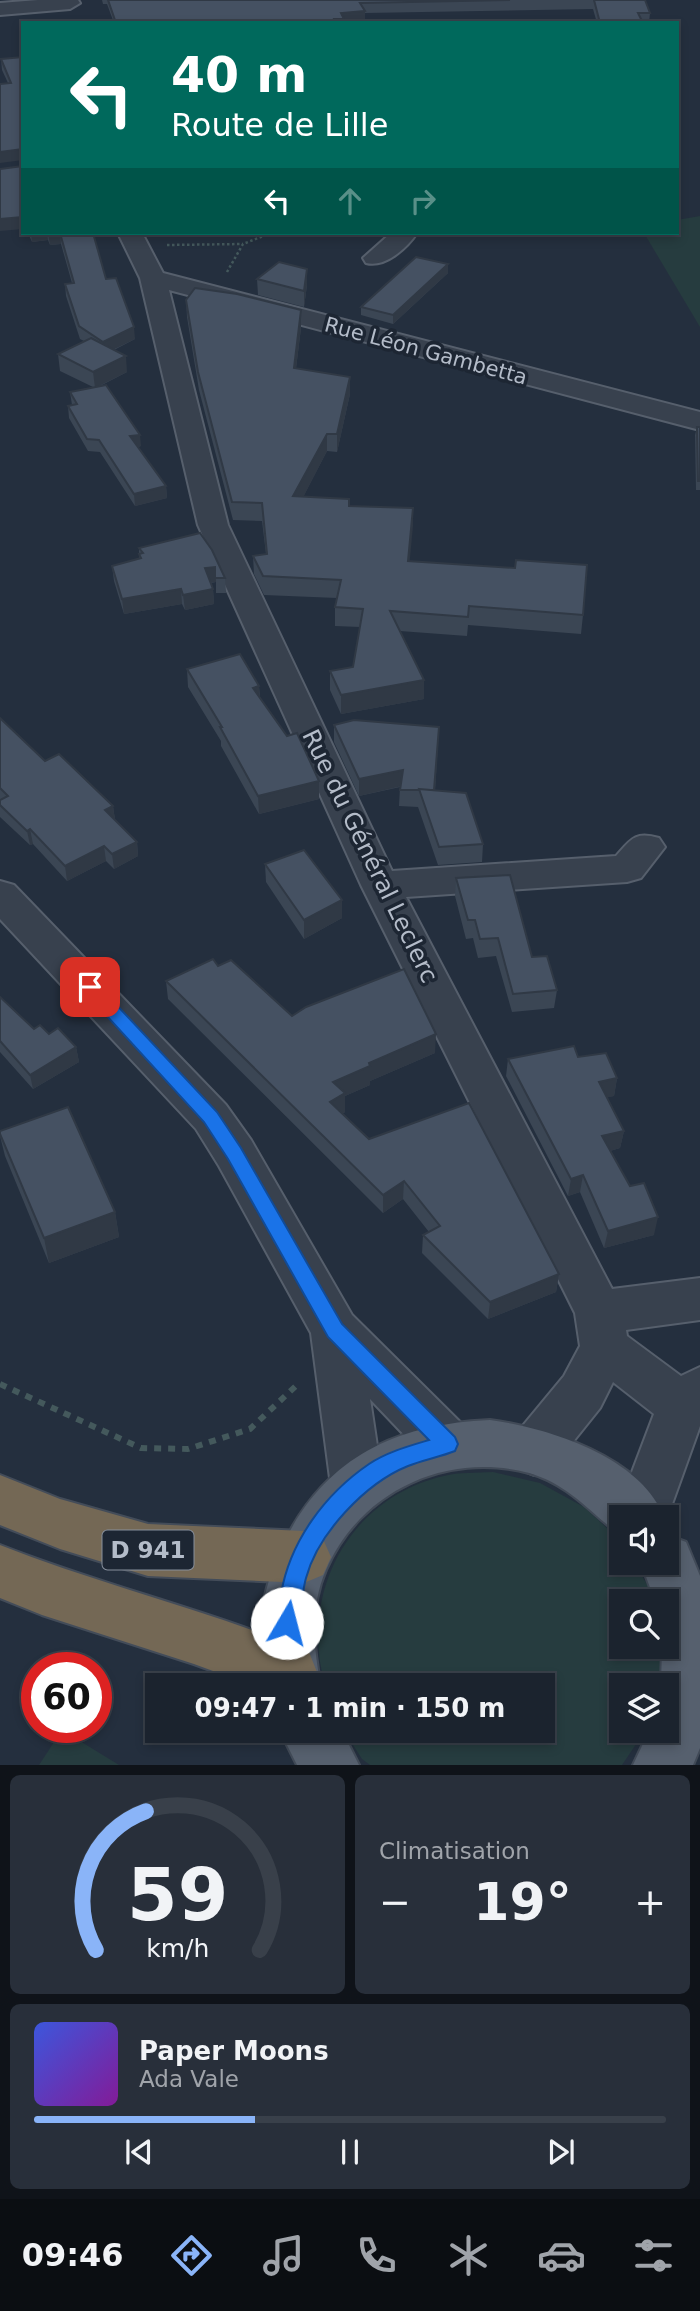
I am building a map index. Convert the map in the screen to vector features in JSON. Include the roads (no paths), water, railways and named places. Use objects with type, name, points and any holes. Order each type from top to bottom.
[{"type":"highway","name":"D 941","points":[[0,1500],[61,1524],[148,1550],[304,1558]]},
{"type":"highway","name":"D 941","points":[[0,1571],[42,1588],[194,1636],[277,1673]]},
{"type":"main road","points":[[290,1673],[286,1639],[288,1607],[295,1577],[313,1535],[326,1516],[377,1471],[405,1457],[447,1444],[500,1444],[534,1451],[564,1462],[592,1477],[626,1505]]},
{"type":"main road","points":[[662,1765],[678,1734],[695,1689],[690,1628],[674,1575]]},
{"type":"main road","points":[[316,1743],[330,1765]]},
{"type":"street","points":[[0,9],[69,2],[78,21]]},
{"type":"street","points":[[375,258],[403,235]]},
{"type":"street","name":"Rue Léon Gambetta","points":[[140,252],[700,421]]},
{"type":"street","name":"Rue du Général Leclerc","points":[[140,252],[214,525],[380,885],[602,1330]]},
{"type":"street","points":[[380,885],[627,869],[646,846]]},
{"type":"street","points":[[0,895],[211,1117],[235,1153],[335,1330],[447,1444]]},
{"type":"street","points":[[602,1330],[700,1300]]},
{"type":"street","points":[[335,1330],[357,1486]]},
{"type":"street","points":[[602,1330],[691,1398],[644,1505]]},
{"type":"street","points":[[534,1451],[582,1392],[602,1330]]}]
